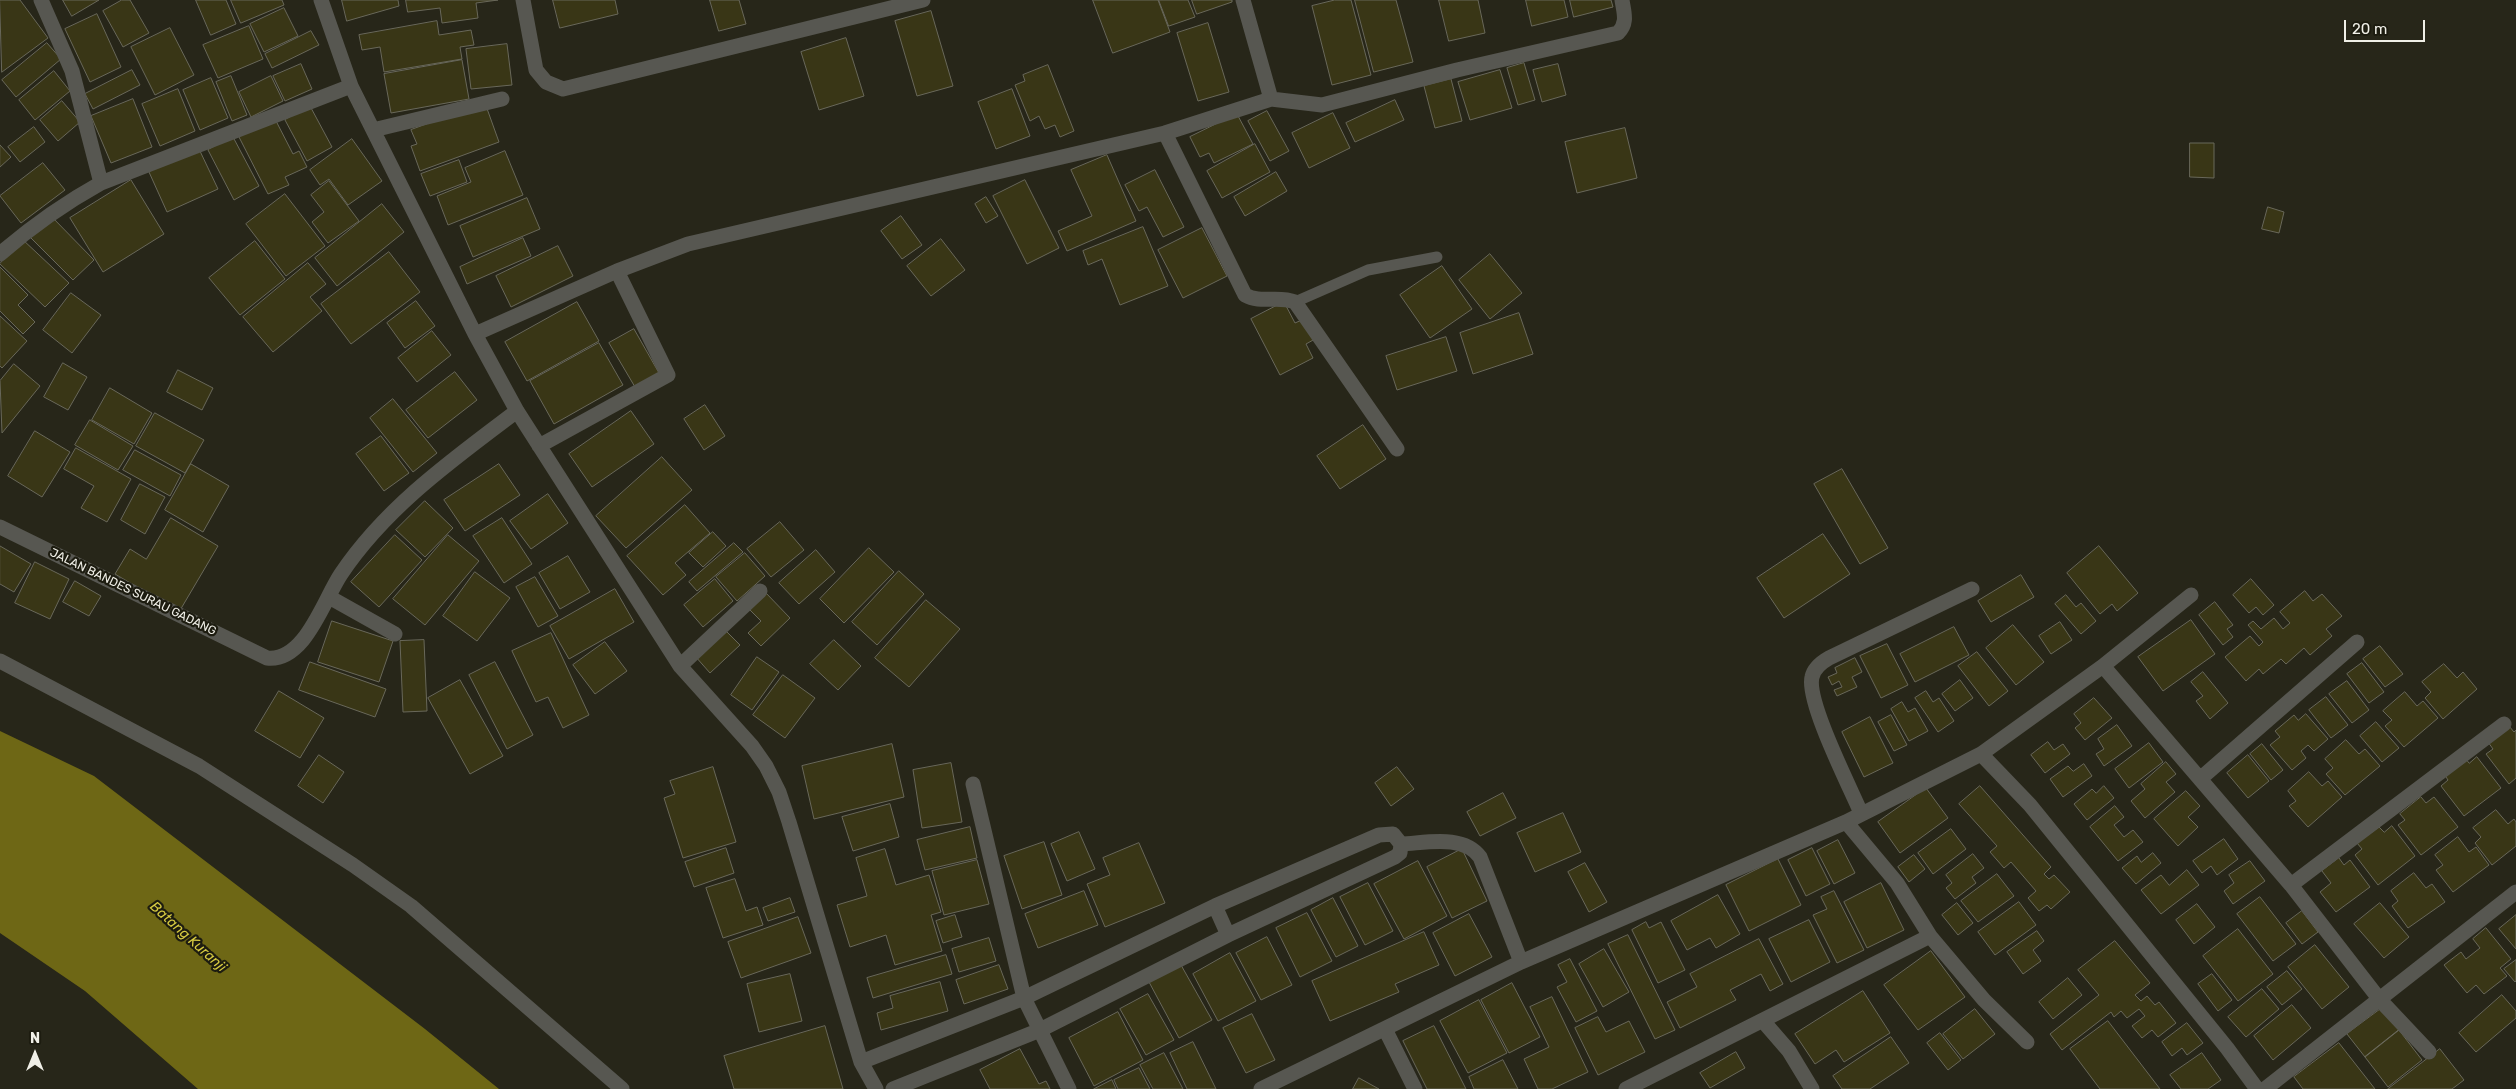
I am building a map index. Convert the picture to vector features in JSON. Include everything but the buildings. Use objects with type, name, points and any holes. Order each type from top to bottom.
[{"type":"street","points":[[41,0],[72,71],[101,183]]},
{"type":"street","points":[[321,0],[351,86],[475,334],[516,411],[680,666],[752,746],[766,766],[779,792],[861,1062],[876,1089]]},
{"type":"street","points":[[523,0],[536,70],[546,82],[564,89],[923,0]]},
{"type":"street","points":[[1243,0],[1271,100]]},
{"type":"street","points":[[475,334],[617,271],[688,244],[1165,133],[1271,100],[1322,105],[1457,70],[1618,33],[1623,28],[1626,20],[1622,0]]},
{"type":"street","points":[[0,254],[22,234],[73,198],[101,183],[351,86]]},
{"type":"street","points":[[373,130],[502,100]]},
{"type":"street","points":[[1165,133],[1245,295],[1255,300],[1288,299],[1295,302],[1397,449]]},
{"type":"street","points":[[539,446],[668,375],[617,271]]},
{"type":"street","points":[[395,634],[329,597],[339,577],[359,549],[392,511],[435,473],[516,411]]},
{"type":"street","name":"JALAN BANDES SURAU GADANG","points":[[0,527],[267,658],[285,656],[297,647],[329,597]]},
{"type":"street","points":[[1861,813],[1817,710],[1811,686],[1812,675],[1819,664],[1829,658],[1972,589]]},
{"type":"street","points":[[680,666],[760,591]]},
{"type":"street","points":[[1261,1089],[1521,962],[1846,822],[1981,754],[2103,666],[2191,595]]},
{"type":"street","points":[[2200,779],[2357,642]]},
{"type":"street","points":[[0,661],[199,766],[353,865],[411,906],[622,1089]]},
{"type":"street","points":[[2103,666],[2291,885],[2380,1000],[2429,1052]]},
{"type":"street","points":[[2291,885],[2504,724]]},
{"type":"street","points":[[1981,754],[2030,805],[2227,1048],[2257,1089]]},
{"type":"street","points":[[973,784],[1024,998],[1069,1089]]},
{"type":"street","points":[[1846,822],[1897,884],[1930,936],[1984,1000],[2027,1042]]},
{"type":"street","points":[[861,1062],[1024,998],[1215,906],[1379,835],[1393,834],[1401,844],[1400,853],[1396,857],[1228,935],[1040,1030],[893,1089]]},
{"type":"street","points":[[1401,844],[1455,843],[1467,844],[1475,850],[1480,857],[1521,962]]},
{"type":"street","points":[[2266,1089],[2299,1061],[2380,1000],[2516,892]]},
{"type":"street","points":[[1215,906],[1228,935]]},
{"type":"street","points":[[1626,1089],[1763,1022],[1930,936]]},
{"type":"street","points":[[1763,1022],[1789,1052],[1812,1089]]},
{"type":"street","points":[[1385,1029],[1415,1089]]},
{"type":"lane","points":[[1295,302],[1368,270],[1437,257]]},
{"type":"water","name":"Batang Kuranji","points":[[0,731],[94,776],[425,1029],[499,1089],[198,1089],[85,991],[0,933]]}]
